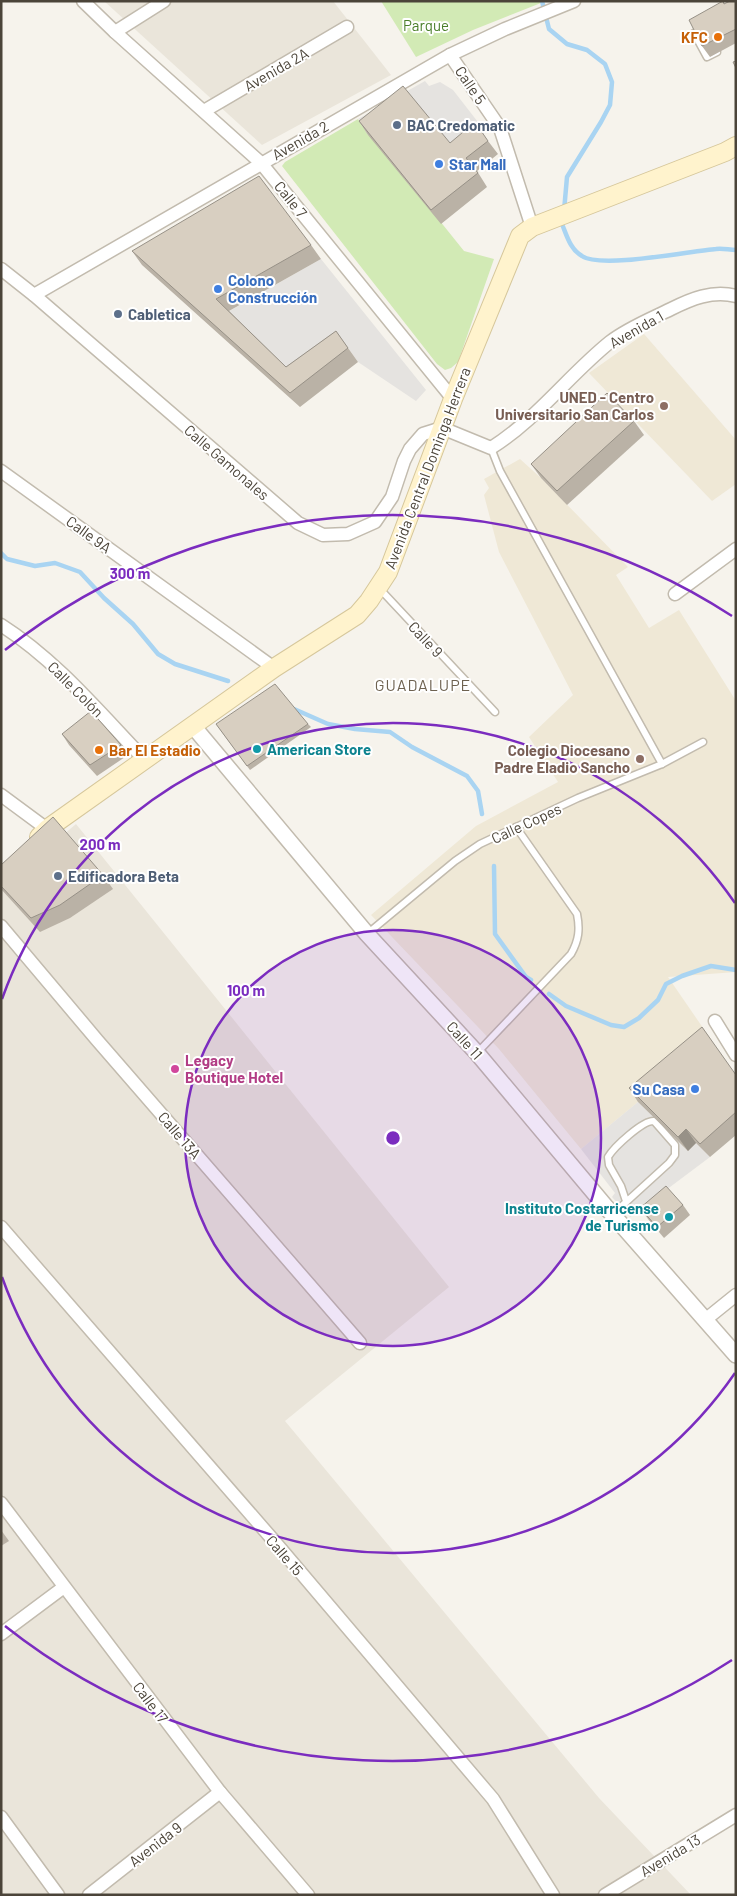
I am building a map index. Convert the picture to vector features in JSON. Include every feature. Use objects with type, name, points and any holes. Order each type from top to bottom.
[{"type":"main road","name":"Avenida Central Dominga Herrera","points":[[27,849],[47,829],[274,668],[356,614],[369,602],[388,572],[453,399],[520,236],[540,224],[725,152],[736,146]]},
{"type":"street","name":"Calle 7","points":[[83,1],[261,163],[453,399]]},
{"type":"street","points":[[115,32],[164,1]]},
{"type":"street","name":"Avenida 2","points":[[34,295],[450,55],[505,29],[574,1]]},
{"type":"street","name":"Avenida 2A","points":[[204,111],[347,27]]},
{"type":"street","name":"Calle 5","points":[[450,55],[500,128],[540,224]]},
{"type":"street","name":"Calle Gamonales","points":[[1,269],[34,295],[298,523],[323,535],[348,534],[375,522],[392,498],[410,449],[423,434],[442,428]]},
{"type":"street","name":"Avenida 1","points":[[491,448],[520,427],[611,341],[695,297],[730,294]]},
{"type":"street","points":[[442,428],[491,448]]},
{"type":"street","name":"Calle 9A","points":[[1,471],[274,668]]},
{"type":"street","points":[[675,594],[736,549]]},
{"type":"street","name":"Calle Colón","points":[[1,625],[21,638],[50,662],[144,759]]},
{"type":"street","name":"Calle 11","points":[[193,726],[367,934],[477,1053],[613,1214],[736,1355]]},
{"type":"street","points":[[1,795],[47,829]]},
{"type":"street","name":"Calle 13A","points":[[1,926],[103,1047],[360,1343]]},
{"type":"street","points":[[715,1021],[736,1055]]},
{"type":"street","name":"Calle 15","points":[[1,1228],[267,1534],[493,1799],[553,1895]]},
{"type":"street","points":[[705,1320],[736,1295]]},
{"type":"street","name":"Calle 17","points":[[1,1503],[220,1792],[308,1895]]},
{"type":"street","points":[[1,1634],[64,1587]]},
{"type":"street","name":"Avenida 9","points":[[89,1895],[220,1792]]},
{"type":"street","name":"Avenida 13","points":[[605,1895],[736,1815]]},
{"type":"street","points":[[1,1818],[58,1895]]},
{"type":"lane","points":[[711,24],[694,33],[707,58],[721,50]]},
{"type":"lane","points":[[491,448],[500,471],[662,764]]},
{"type":"lane","name":"Calle 9","points":[[378,587],[495,712]]},
{"type":"lane","name":"Calle Copes","points":[[367,934],[455,861],[480,844],[578,798],[662,764],[703,742]]},
{"type":"lane","points":[[477,1053],[571,954],[577,944],[579,928],[577,914],[516,828]]},
{"type":"lane","points":[[613,1214],[669,1163],[675,1155],[675,1145],[660,1125],[654,1121],[644,1123],[612,1150],[608,1157],[609,1165],[621,1186],[626,1201]]},
{"type":"shaded area","points":[[104,1],[333,1],[391,75],[262,145]]},
{"type":"shaded area","points":[[425,81],[429,86],[440,82],[453,90],[481,126],[484,136],[460,157],[368,135],[358,119]]},
{"type":"shaded area","points":[[321,259],[426,390],[416,401],[358,362],[346,345],[296,381],[226,313]]},
{"type":"shaded area","name":"UNED - Centro Universitario San Carlos","points":[[644,334],[736,440],[736,484],[712,501],[589,373]]},
{"type":"shaded area","name":"Colegio Diocesano Padre Eladio Sancho","points":[[520,459],[628,567],[616,575],[649,628],[679,610],[736,701],[736,972],[668,977],[712,1041],[581,1149],[499,1049],[371,915],[476,826],[558,782],[529,737],[573,695],[499,552],[484,495],[489,488],[484,479]]},
{"type":"shaded area","points":[[76,824],[449,1287],[285,1421],[599,1798],[691,1895],[1,1895],[1,888]]},
{"type":"shaded area","points":[[638,1102],[688,1151],[696,1143],[710,1157],[630,1217],[612,1197],[615,1193],[581,1149]]},
{"type":"green space","name":"Parque","points":[[381,1],[546,1],[473,30],[416,57]]},
{"type":"green space","points":[[358,119],[464,251],[494,259],[458,362],[451,368],[445,370],[437,364],[282,166],[285,162]]},
{"type":"building","points":[[723,1],[724,4],[730,1],[735,1],[736,3],[736,29],[702,46],[689,20]]},
{"type":"building","name":"Star Mall","points":[[403,86],[450,143],[475,122],[488,141],[466,158],[478,173],[431,210],[359,121]]},
{"type":"building","name":"Colono Construcción","points":[[259,176],[311,245],[216,299],[286,367],[336,331],[348,348],[290,393],[132,251]]},
{"type":"building","points":[[607,393],[634,421],[557,491],[531,464]]},
{"type":"building","name":"American Store","points":[[275,684],[308,724],[247,766],[216,724]]},
{"type":"building","name":"Bar El Estadio","points":[[91,711],[121,745],[90,765],[62,734]]},
{"type":"building","name":"Edificadora Beta","points":[[53,817],[103,875],[60,905],[31,918],[1,886],[1,865]]},
{"type":"building","name":"Su Casa","points":[[702,1027],[736,1075],[736,1112],[700,1144],[686,1129],[678,1137],[629,1088]]},
{"type":"building","points":[[666,1186],[683,1205],[657,1227],[640,1208]]},
{"type":"waterway","points":[[542,1],[549,29],[567,44],[587,50],[605,64],[612,82],[610,105],[567,177],[564,211]]},
{"type":"waterway","points":[[562,221],[567,238],[575,250],[582,256],[592,260],[626,260],[719,249],[736,250]]},
{"type":"waterway","points":[[1,553],[7,559],[35,566],[55,563],[80,572],[104,598],[133,624],[158,654],[175,664],[228,681]]},
{"type":"waterway","points":[[294,709],[328,724],[355,729],[390,732],[412,747],[467,776],[478,791],[482,814]]},
{"type":"waterway","points":[[494,866],[495,934],[526,977],[531,980]]},
{"type":"waterway","points":[[549,994],[566,1006],[611,1025],[624,1027],[639,1018],[658,1000],[666,984],[711,966],[736,970]]},
{"type":"place","name":"KFC","points":[[718,37]]},
{"type":"place","name":"BAC Credomatic","points":[[397,125]]},
{"type":"place","name":"Star Mall","points":[[439,164]]},
{"type":"place","name":"Colono Construcción","points":[[218,289]]},
{"type":"place","name":"Cabletica","points":[[118,314]]},
{"type":"place","name":"UNED - Centro Universitario San Carlos","points":[[664,406]]},
{"type":"place","name":"American Store","points":[[257,749]]},
{"type":"place","name":"Bar El Estadio","points":[[99,750]]},
{"type":"place","name":"Colegio Diocesano Padre Eladio Sancho","points":[[640,759]]},
{"type":"place","name":"Edificadora Beta","points":[[58,876]]},
{"type":"place","name":"Legacy Boutique Hotel","points":[[175,1069]]},
{"type":"place","name":"Su Casa","points":[[695,1089]]},
{"type":"place","name":"Instituto Costarricense de Turismo","points":[[669,1217]]},
{"type":"district","name":"GUADALUPE","points":[[423,684]]}]
